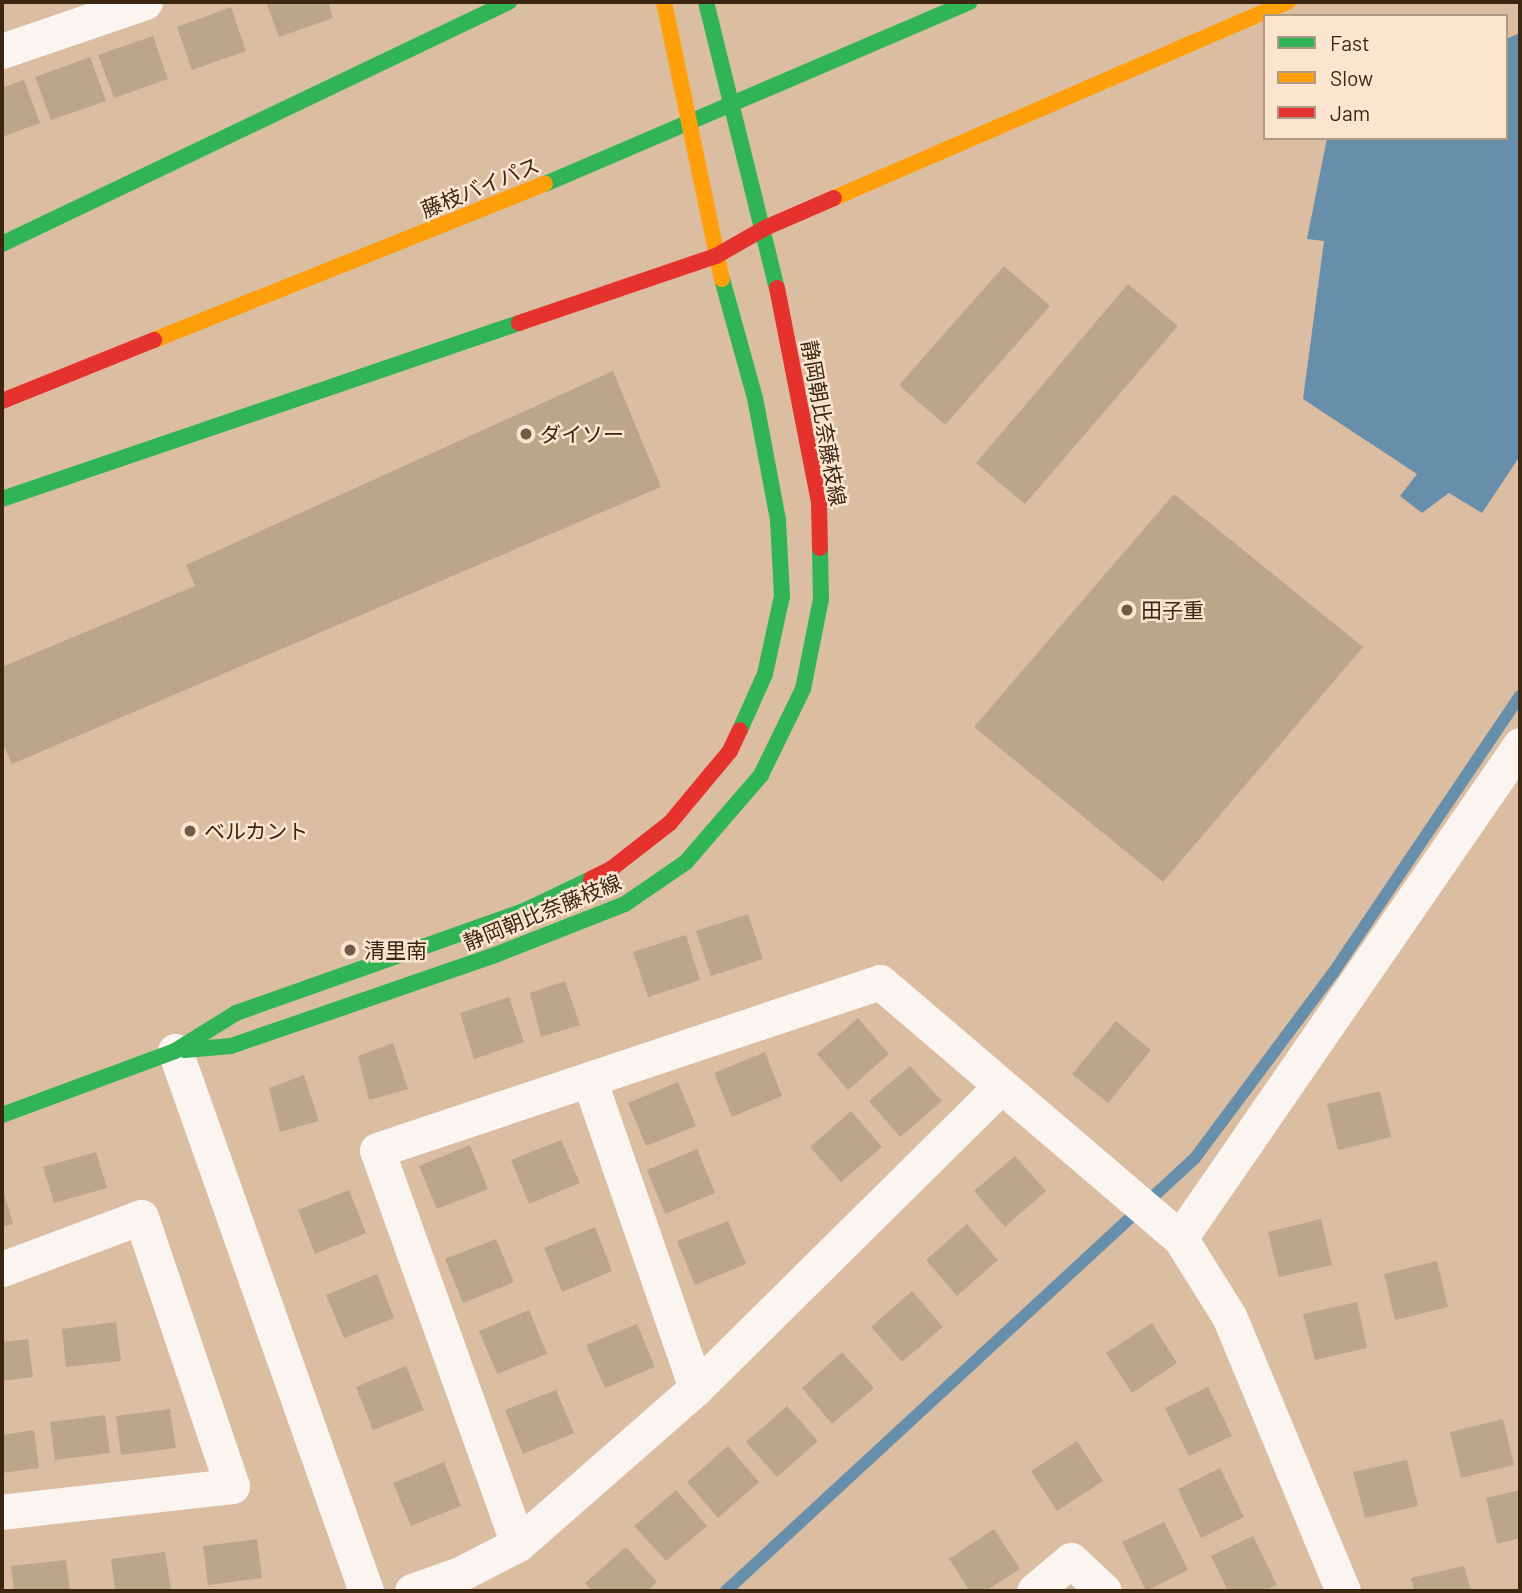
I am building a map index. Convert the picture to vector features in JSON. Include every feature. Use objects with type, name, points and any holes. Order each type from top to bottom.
[{"type":"main road","points":[[2,243],[509,2]]},
{"type":"main road","name":"静岡朝比奈藤枝線","points":[[2,1115],[176,1051],[236,1013],[522,912],[611,869],[670,824],[730,751],[765,674],[782,596],[778,520],[760,425],[716,256],[664,2]]},
{"type":"main road","name":"静岡朝比奈藤枝線","points":[[176,1051],[231,1046],[495,956],[625,904],[686,862],[761,775],[803,689],[821,598],[819,502],[765,228],[706,2]]},
{"type":"main road","name":"藤枝バイパス","points":[[2,401],[589,166],[970,2]]},
{"type":"main road","points":[[2,499],[716,256],[765,228],[1288,2]]},
{"type":"street","points":[[2,51],[145,2]]},
{"type":"street","points":[[1180,1238],[1520,745]]},
{"type":"street","points":[[518,1545],[377,1150],[880,982],[1180,1238],[1229,1316],[1343,1591]]},
{"type":"street","points":[[176,1051],[366,1591]]},
{"type":"street","points":[[589,1079],[696,1388]]},
{"type":"street","points":[[412,1591],[460,1574],[518,1545],[696,1388],[1001,1086]]},
{"type":"street","points":[[2,1269],[141,1217],[232,1486],[2,1512]]},
{"type":"street","points":[[1034,1591],[1071,1560],[1104,1591]]},
{"type":"water","points":[[1520,33],[1520,456],[1482,513],[1449,493],[1422,513],[1400,496],[1417,474],[1303,399],[1324,241],[1307,239],[1327,140],[1508,140],[1508,38]]},
{"type":"building","points":[[266,2],[328,2],[333,18],[279,37]]},
{"type":"building","points":[[231,7],[246,51],[192,70],[177,27]]},
{"type":"building","points":[[153,36],[168,79],[114,98],[98,55]]},
{"type":"building","points":[[90,57],[106,101],[51,120],[35,77]]},
{"type":"building","points":[[24,80],[40,123],[2,137],[2,88]]},
{"type":"building","points":[[1004,266],[1050,306],[945,425],[899,385]]},
{"type":"building","points":[[1128,284],[1178,326],[1025,504],[976,463]]},
{"type":"building","points":[[613,371],[661,487],[12,764],[2,742],[2,667],[195,586],[186,565]]},
{"type":"building","points":[[1174,494],[1363,647],[1163,882],[974,727]]},
{"type":"building","points":[[748,914],[763,959],[711,976],[696,931]]},
{"type":"building","points":[[686,935],[700,980],[648,997],[633,952]]},
{"type":"building","points":[[565,981],[580,1025],[541,1037],[530,993]]},
{"type":"building","points":[[509,997],[524,1042],[474,1059],[460,1013]]},
{"type":"building","points":[[858,1018],[889,1054],[848,1090],[817,1054]]},
{"type":"building","points":[[1116,1021],[1151,1050],[1108,1103],[1072,1074]]},
{"type":"building","points":[[393,1043],[408,1089],[369,1100],[358,1056]]},
{"type":"building","points":[[765,1052],[782,1096],[732,1117],[714,1073]]},
{"type":"building","points":[[910,1066],[942,1101],[900,1137],[869,1101]]},
{"type":"building","points":[[304,1075],[319,1121],[280,1132],[269,1088]]},
{"type":"building","points":[[678,1082],[696,1126],[646,1146],[628,1103]]},
{"type":"building","points":[[1380,1091],[1391,1137],[1338,1150],[1327,1104]]},
{"type":"building","points":[[851,1111],[882,1147],[841,1182],[810,1147]]},
{"type":"building","points":[[561,1140],[580,1183],[529,1204],[511,1160]]},
{"type":"building","points":[[470,1145],[488,1189],[437,1209],[419,1166]]},
{"type":"building","points":[[697,1149],[715,1193],[665,1214],[647,1170]]},
{"type":"building","points":[[96,1152],[107,1188],[54,1203],[43,1167]]},
{"type":"building","points":[[1015,1156],[1046,1191],[1005,1227],[974,1191]]},
{"type":"building","points":[[2,1187],[13,1224],[2,1227]]},
{"type":"building","points":[[349,1190],[366,1233],[315,1254],[298,1210]]},
{"type":"building","points":[[1321,1219],[1332,1265],[1279,1277],[1268,1232]]},
{"type":"building","points":[[728,1221],[746,1264],[695,1285],[677,1241]]},
{"type":"building","points":[[967,1224],[998,1260],[957,1296],[926,1260]]},
{"type":"building","points":[[595,1227],[612,1271],[562,1292],[544,1248]]},
{"type":"building","points":[[496,1239],[514,1282],[463,1303],[445,1259]]},
{"type":"building","points":[[1437,1261],[1448,1307],[1395,1320],[1384,1274]]},
{"type":"building","points":[[377,1274],[394,1318],[344,1338],[326,1295]]},
{"type":"building","points":[[912,1291],[943,1327],[902,1362],[871,1327]]},
{"type":"building","points":[[1357,1302],[1367,1348],[1315,1360],[1303,1314]]},
{"type":"building","points":[[529,1310],[547,1354],[497,1374],[479,1331]]},
{"type":"building","points":[[116,1322],[121,1361],[66,1367],[62,1329]]},
{"type":"building","points":[[1152,1323],[1177,1363],[1132,1393],[1106,1353]]},
{"type":"building","points":[[637,1324],[655,1367],[605,1388],[586,1345]]},
{"type":"building","points":[[28,1339],[33,1377],[2,1381],[2,1342]]},
{"type":"building","points":[[842,1352],[874,1388],[832,1424],[802,1388]]},
{"type":"building","points":[[406,1366],[424,1410],[373,1430],[356,1387]]},
{"type":"building","points":[[1208,1387],[1232,1436],[1189,1456],[1165,1408]]},
{"type":"building","points":[[556,1390],[574,1433],[523,1454],[505,1410]]},
{"type":"building","points":[[787,1406],[818,1441],[777,1477],[746,1442]]},
{"type":"building","points":[[170,1409],[176,1448],[121,1455],[116,1416]]},
{"type":"building","points":[[105,1415],[110,1453],[55,1460],[50,1422]]},
{"type":"building","points":[[1503,1419],[1514,1465],[1461,1478],[1450,1432]]},
{"type":"building","points":[[34,1430],[39,1468],[2,1473],[2,1435]]},
{"type":"building","points":[[1077,1441],[1103,1481],[1057,1511],[1031,1471]]},
{"type":"building","points":[[728,1446],[759,1482],[718,1518],[687,1482]]},
{"type":"building","points":[[1407,1460],[1418,1506],[1365,1518],[1353,1472]]},
{"type":"building","points":[[444,1462],[461,1506],[411,1526],[393,1483]]},
{"type":"building","points":[[1220,1468],[1244,1517],[1201,1538],[1178,1489]]},
{"type":"building","points":[[676,1490],[707,1526],[666,1561],[634,1526]]},
{"type":"building","points":[[1520,1490],[1520,1538],[1497,1544],[1486,1498]]},
{"type":"building","points":[[1164,1522],[1188,1570],[1146,1591],[1122,1542]]},
{"type":"building","points":[[994,1529],[1020,1569],[985,1591],[970,1591],[949,1559]]},
{"type":"building","points":[[1253,1536],[1277,1585],[1264,1591],[1228,1591],[1211,1556]]},
{"type":"building","points":[[257,1539],[262,1578],[208,1585],[203,1546]]},
{"type":"building","points":[[626,1547],[657,1582],[647,1591],[592,1591],[585,1583]]},
{"type":"building","points":[[165,1552],[171,1591],[115,1591],[111,1559]]},
{"type":"building","points":[[66,1560],[70,1591],[14,1591],[11,1566]]},
{"type":"building","points":[[1464,1566],[1471,1591],[1414,1591],[1411,1578]]},
{"type":"waterway","points":[[726,1591],[1195,1158],[1333,973],[1520,696]]},
{"type":"traffic: fast","points":[[2,244],[509,2]]},
{"type":"traffic: fast","points":[[706,2],[777,288]]},
{"type":"traffic: fast","points":[[545,184],[970,2]]},
{"type":"traffic: fast","points":[[722,279],[755,398],[778,520],[782,596],[765,674],[740,730]]},
{"type":"traffic: fast","points":[[2,499],[519,323]]},
{"type":"traffic: fast","points":[[185,1050],[231,1046],[495,955],[625,904],[686,862],[761,775],[803,689],[821,599],[820,548]]},
{"type":"traffic: fast","points":[[2,1115],[175,1051],[236,1013],[522,912],[591,879]]},
{"type":"traffic: slow","points":[[664,2],[722,279]]},
{"type":"traffic: slow","points":[[834,198],[1288,2]]},
{"type":"traffic: slow","points":[[154,340],[545,184]]},
{"type":"traffic: jam","points":[[519,323],[716,256],[765,228],[834,198]]},
{"type":"traffic: jam","points":[[777,288],[819,502],[820,548]]},
{"type":"traffic: jam","points":[[2,401],[154,340]]},
{"type":"traffic: jam","points":[[591,879],[611,869],[670,823],[730,751],[740,730]]},
{"type":"place","name":"ダイソー","points":[[526,434]]},
{"type":"place","name":"田子重","points":[[1127,610]]},
{"type":"place","name":"ベルカント","points":[[190,831]]},
{"type":"place","name":"清里南","points":[[350,950]]}]
